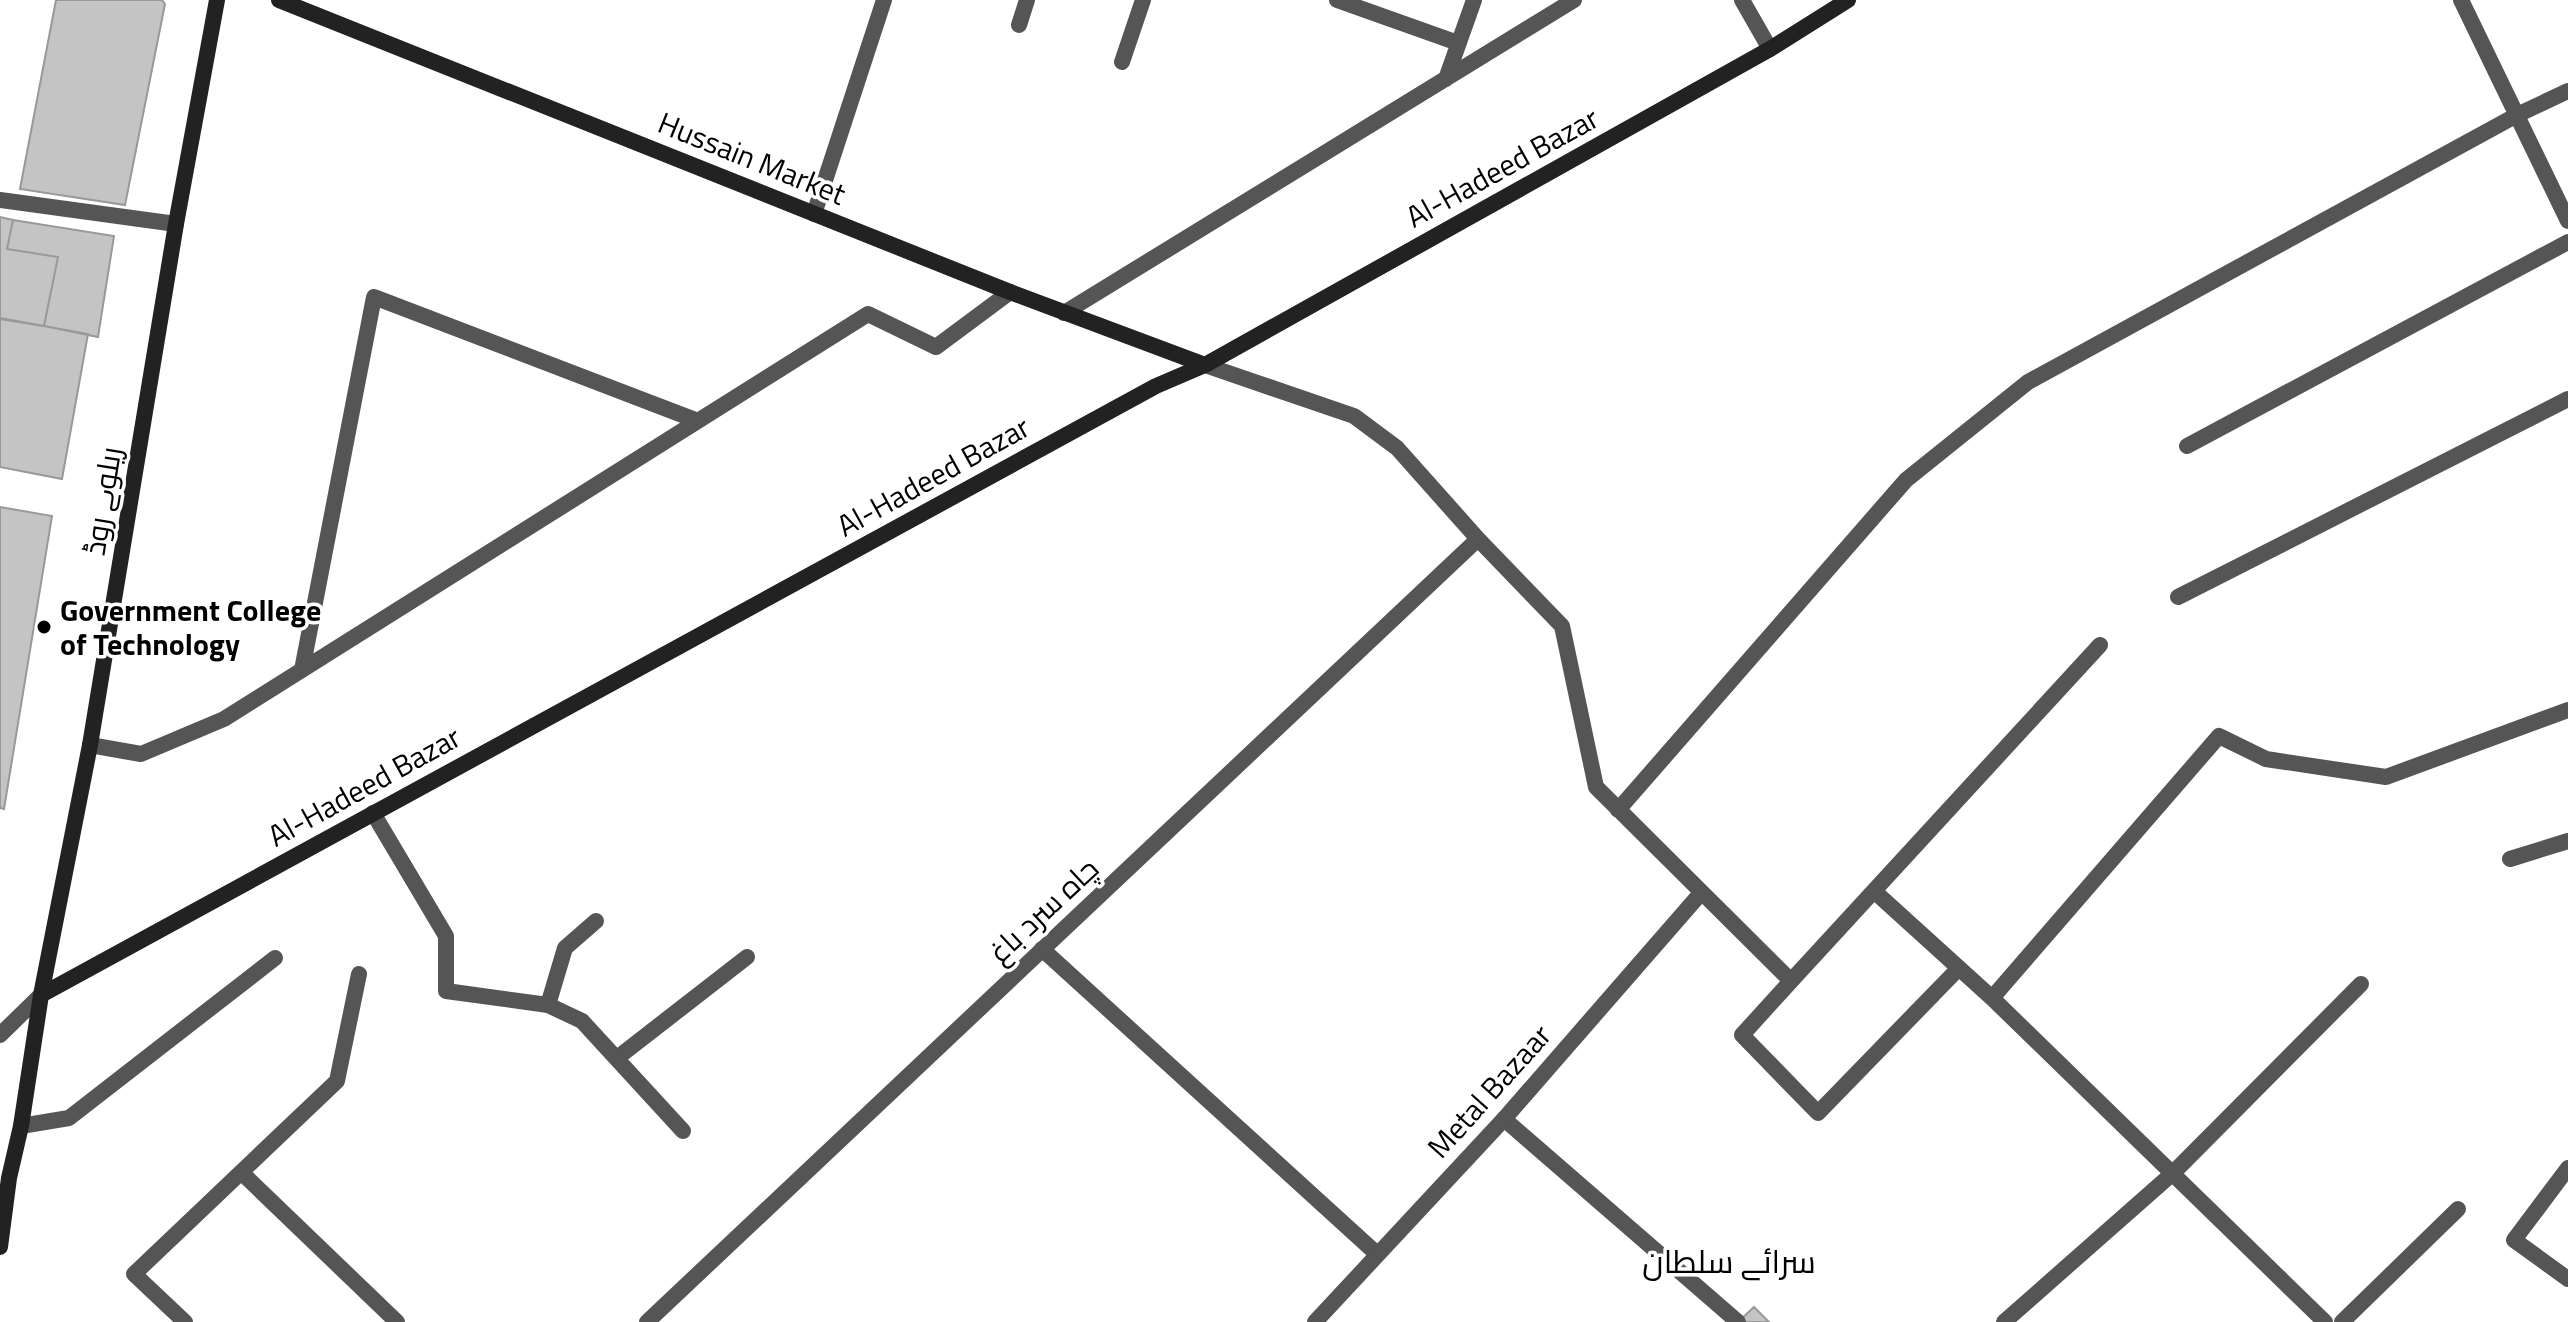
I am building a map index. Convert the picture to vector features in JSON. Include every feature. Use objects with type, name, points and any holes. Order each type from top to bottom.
[{"type":"street","name":"ریلوے روڈ","points":[[0,1247],[9,1178],[90,745],[176,224],[217,0]]},
{"type":"street","name":"Hussain Market","points":[[279,0],[1010,292],[1205,365]]},
{"type":"street","points":[[814,214],[884,0]]},
{"type":"street","points":[[1019,25],[1027,0]]},
{"type":"street","points":[[1122,62],[1143,0]]},
{"type":"street","points":[[1337,0],[1458,43]]},
{"type":"street","points":[[1446,79],[1474,0]]},
{"type":"street","points":[[1064,313],[1574,0]]},
{"type":"street","points":[[1742,0],[1770,49]]},
{"type":"street","name":"Al-Hadeed Bazar","points":[[41,995],[1156,386],[1205,365],[1770,49],[1848,0]]},
{"type":"street","points":[[2461,0],[2568,221]]},
{"type":"street","points":[[1618,810],[1906,480],[2028,382],[2517,115],[2568,91]]},
{"type":"street","points":[[0,200],[176,224]]},
{"type":"street","points":[[2187,446],[2568,242]]},
{"type":"street","points":[[90,745],[141,754],[224,719],[868,314],[936,347],[1010,292]]},
{"type":"street","points":[[302,670],[374,297],[698,421]]},
{"type":"street","points":[[1205,365],[1354,416],[1397,448],[1478,539],[1562,626],[1596,787],[1791,981]]},
{"type":"street","points":[[2178,597],[2568,399]]},
{"type":"street","name":"چاہ سرد باغ","points":[[647,1322],[1478,539]]},
{"type":"street","points":[[1959,968],[1818,1113],[1742,1035],[2100,645]]},
{"type":"street","points":[[1992,998],[2219,736],[2266,759],[2386,777],[2568,710]]},
{"type":"street","points":[[373,813],[446,936],[446,991],[548,1005],[582,1021],[683,1131]]},
{"type":"street","points":[[2510,859],[2568,841]]},
{"type":"street","points":[[1874,891],[1992,998],[2325,1322]]},
{"type":"street","name":"Metal Bazaar","points":[[1315,1322],[1504,1119],[1701,893]]},
{"type":"street","points":[[548,1005],[565,948],[596,921]]},
{"type":"street","points":[[1042,949],[1377,1254]]},
{"type":"street","points":[[617,1058],[747,957]]},
{"type":"street","points":[[21,1126],[69,1118],[275,958]]},
{"type":"street","points":[[185,1322],[134,1274],[337,1081],[359,974]]},
{"type":"street","points":[[2004,1322],[2173,1173],[2361,984]]},
{"type":"street","points":[[0,1035],[41,995]]},
{"type":"street","points":[[1504,1119],[1738,1322]]},
{"type":"street","points":[[2568,1168],[2514,1240],[2568,1279]]},
{"type":"street","points":[[242,1173],[397,1322]]},
{"type":"street","points":[[2342,1322],[2458,1209]]},
{"type":"building","points":[[56,0],[162,0],[165,4],[125,205],[20,189]]},
{"type":"building","points":[[0,217],[13,220],[7,249],[58,257],[44,326],[0,319]]},
{"type":"building","points":[[13,220],[114,236],[98,337],[44,326],[58,257],[7,249]]},
{"type":"building","points":[[0,318],[88,334],[62,479],[0,467]]},
{"type":"building","points":[[0,507],[52,516],[4,809],[0,808]]},
{"type":"building","points":[[1754,1307],[1769,1322],[1738,1322]]},
{"type":"place","name":"Government College of Technology","points":[[44,627]]},
{"type":"district","name":"سرائے سلطان","points":[[1729,1261]]}]
